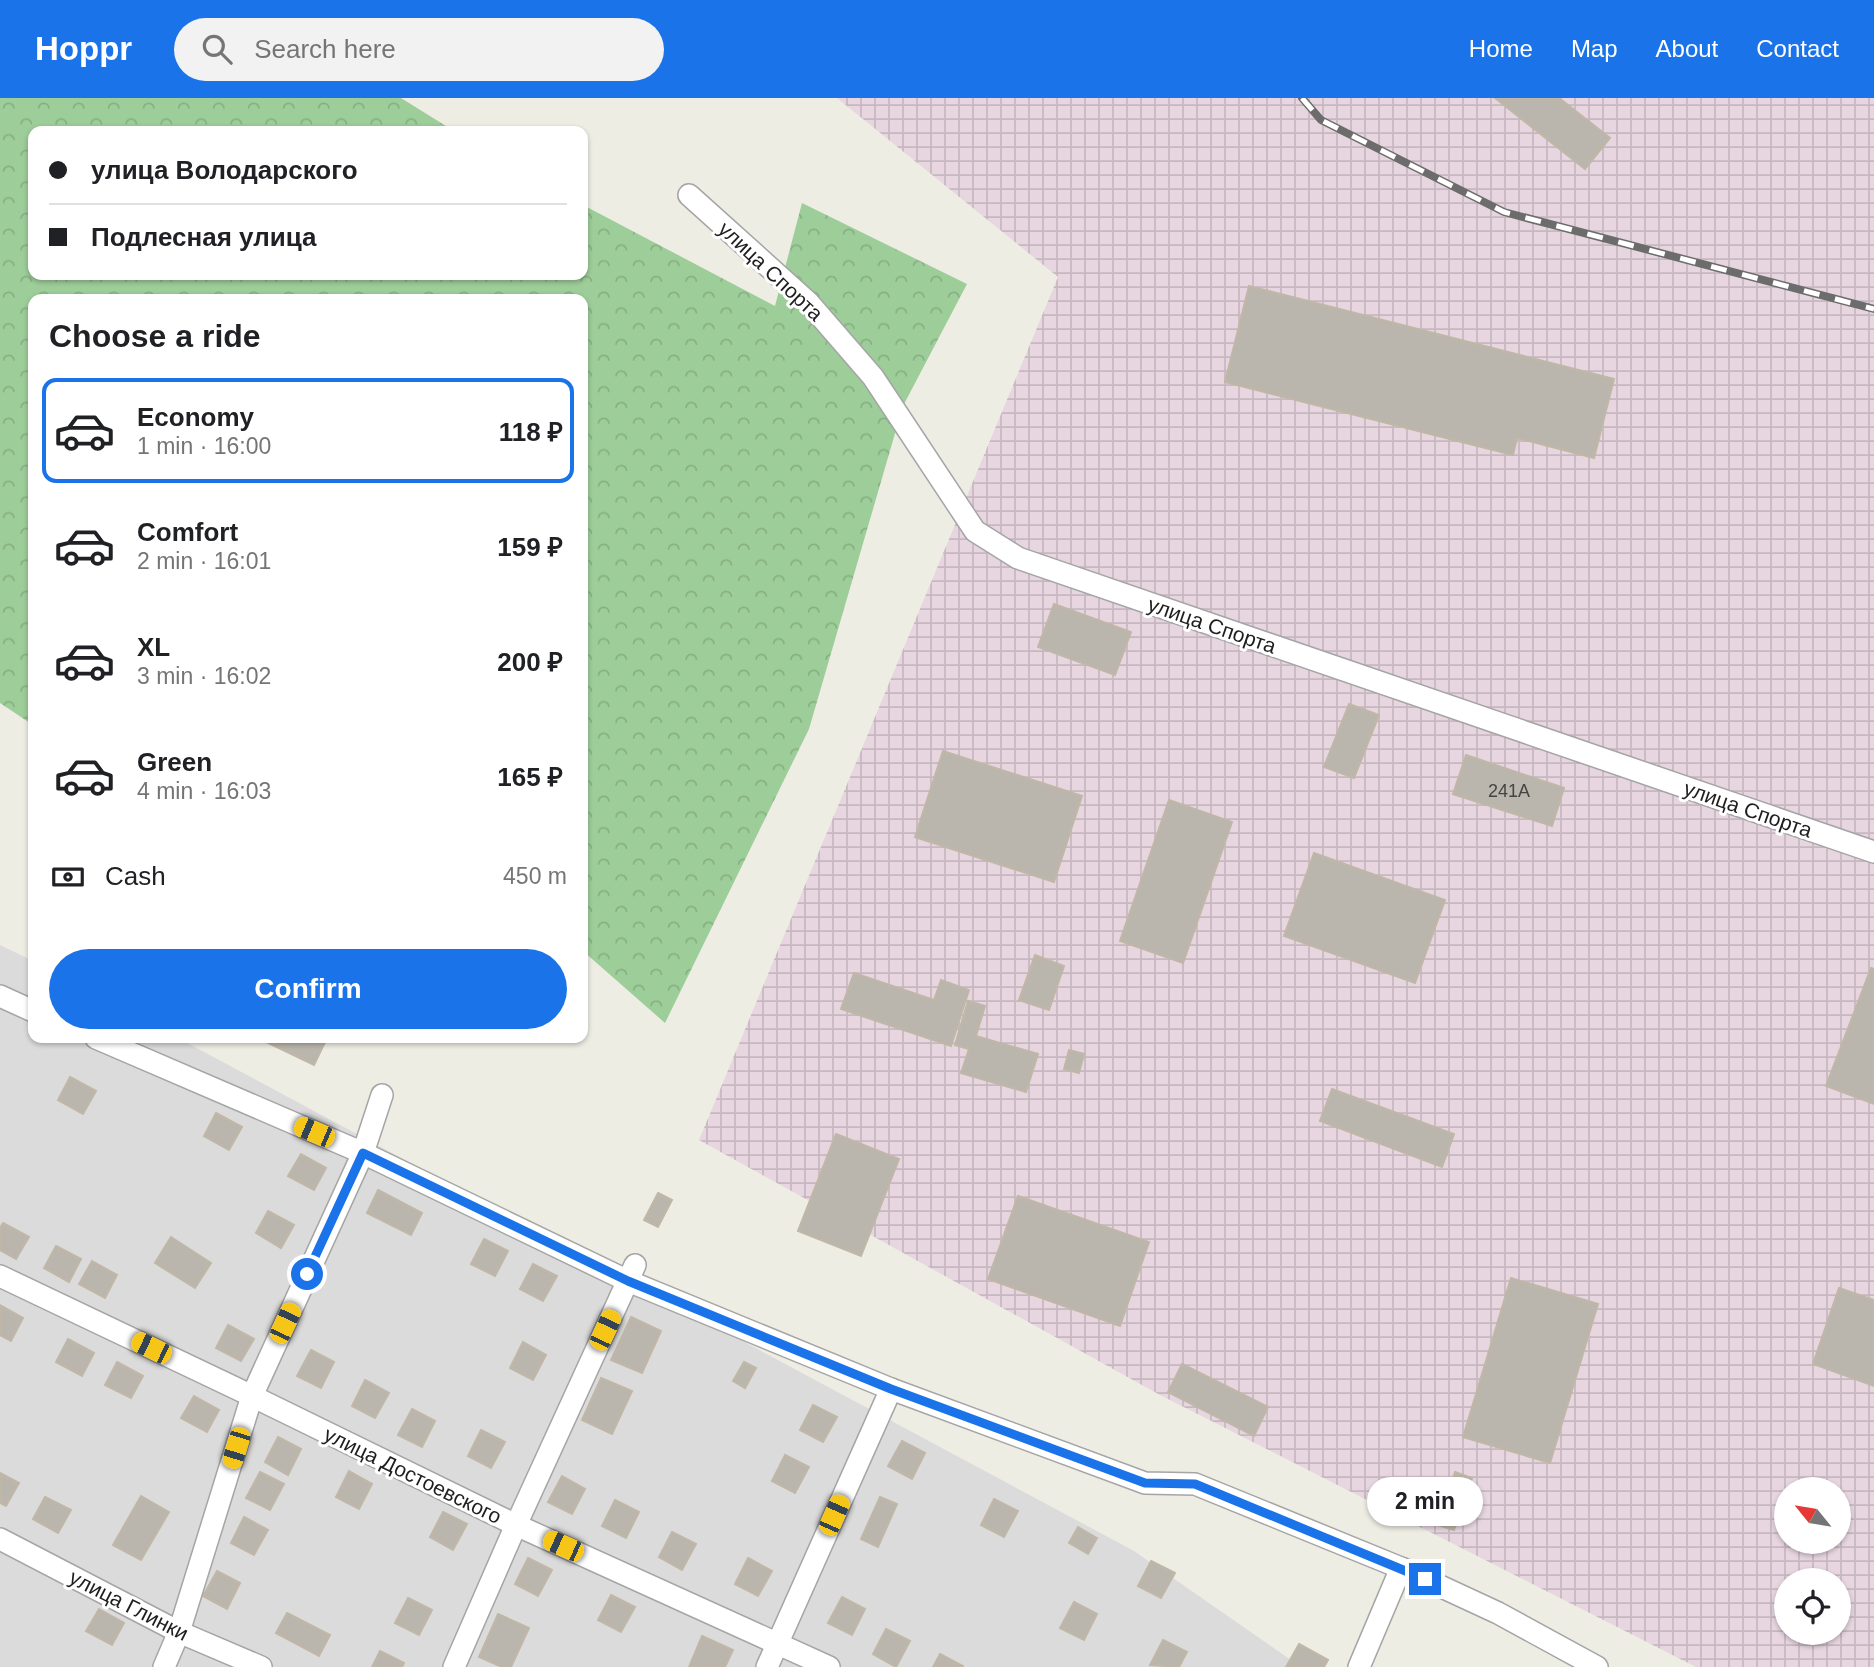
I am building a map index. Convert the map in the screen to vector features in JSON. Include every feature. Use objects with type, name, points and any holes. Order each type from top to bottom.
[{"type":"street","name":"улица Спорта","points":[[689,195],[809,303],[873,377],[975,531],[1018,558],[1874,852]]},
{"type":"street","points":[[0,996],[28,1009]]},
{"type":"street","points":[[108,1043],[363,1153],[891,1389],[1145,1483],[1195,1484],[1401,1568],[1498,1614],[1597,1667]]},
{"type":"street","points":[[164,1667],[179,1632],[252,1396],[363,1153],[382,1095]]},
{"type":"street","points":[[454,1667],[631,1273]]},
{"type":"street","name":"улица Достоевского","points":[[0,1276],[516,1525],[829,1667]]},
{"type":"street","points":[[767,1667],[891,1389]]},
{"type":"street","name":"улица Глинки","points":[[0,1539],[179,1632],[261,1667]]},
{"type":"street","points":[[1359,1667],[1401,1568]]},
{"type":"shaded area","points":[[837,98],[1874,98],[1874,1667],[1696,1667],[1160,1395],[699,1140],[1058,277]]},
{"type":"shaded area","points":[[0,945],[28,959],[28,1043],[187,1043],[1134,1551],[1301,1667],[0,1667]]},
{"type":"green space","points":[[0,98],[401,98],[446,126],[28,126],[28,280],[588,280],[588,208],[775,306],[802,203],[967,284],[903,406],[809,729],[665,1023],[588,955],[588,294],[28,294],[28,722],[0,703]]},
{"type":"building","points":[[1495,98],[1559,98],[1610,138],[1585,169]]},
{"type":"building","points":[[1249,286],[1614,379],[1594,458],[1517,438],[1513,455],[1225,382]]},
{"type":"building","points":[[1054,604],[1131,632],[1115,675],[1038,647]]},
{"type":"building","points":[[1349,704],[1379,715],[1354,778],[1324,767]]},
{"type":"building","points":[[943,751],[1082,796],[1054,882],[915,837]]},
{"type":"building","points":[[1466,755],[1564,788],[1552,826],[1453,794]]},
{"type":"building","points":[[1169,800],[1232,822],[1183,963],[1120,941]]},
{"type":"building","points":[[1314,853],[1445,900],[1415,983],[1284,936]]},
{"type":"building","points":[[1035,955],[1064,966],[1049,1010],[1019,1000]]},
{"type":"building","points":[[1871,968],[1874,969],[1874,1104],[1826,1086]]},
{"type":"building","points":[[854,973],[934,1000],[941,980],[969,990],[951,1046],[841,1009]]},
{"type":"building","points":[[968,1001],[985,1006],[976,1036],[1038,1054],[1026,1092],[961,1073],[969,1049],[955,1045]]},
{"type":"building","points":[[268,1043],[325,1043],[314,1065]]},
{"type":"building","points":[[1069,1050],[1084,1054],[1079,1073],[1064,1069]]},
{"type":"building","points":[[70,1077],[96,1091],[83,1114],[58,1100]]},
{"type":"building","points":[[1332,1089],[1454,1134],[1442,1167],[1320,1121]]},
{"type":"building","points":[[216,1113],[242,1127],[229,1150],[204,1136]]},
{"type":"building","points":[[836,1134],[899,1159],[861,1256],[798,1231]]},
{"type":"building","points":[[301,1154],[326,1168],[314,1190],[288,1176]]},
{"type":"building","points":[[378,1190],[422,1213],[411,1235],[367,1213]]},
{"type":"building","points":[[658,1193],[672,1200],[658,1227],[644,1220]]},
{"type":"building","points":[[1018,1196],[1149,1242],[1120,1326],[988,1279]]},
{"type":"building","points":[[268,1211],[294,1225],[281,1248],[256,1233]]},
{"type":"building","points":[[3,1223],[29,1237],[16,1259],[0,1250],[0,1228]]},
{"type":"building","points":[[171,1237],[211,1263],[195,1288],[155,1263]]},
{"type":"building","points":[[484,1239],[508,1251],[495,1276],[471,1264]]},
{"type":"building","points":[[56,1246],[81,1259],[69,1282],[44,1268]]},
{"type":"building","points":[[92,1261],[117,1275],[105,1298],[79,1284]]},
{"type":"building","points":[[533,1264],[557,1276],[543,1301],[520,1289]]},
{"type":"building","points":[[1511,1278],[1598,1304],[1550,1463],[1463,1437]]},
{"type":"building","points":[[1839,1288],[1874,1300],[1874,1386],[1813,1364]]},
{"type":"building","points":[[0,1305],[23,1318],[11,1341],[0,1335]]},
{"type":"building","points":[[631,1317],[661,1331],[642,1373],[611,1360]]},
{"type":"building","points":[[228,1325],[254,1339],[241,1361],[216,1348]]},
{"type":"building","points":[[68,1339],[94,1353],[82,1376],[56,1362]]},
{"type":"building","points":[[523,1342],[546,1355],[533,1380],[510,1368]]},
{"type":"building","points":[[311,1350],[334,1362],[321,1388],[297,1376]]},
{"type":"building","points":[[117,1362],[143,1376],[131,1398],[105,1385]]},
{"type":"building","points":[[744,1362],[756,1368],[745,1388],[733,1381]]},
{"type":"building","points":[[1182,1364],[1268,1407],[1254,1436],[1168,1392]]},
{"type":"building","points":[[601,1378],[632,1391],[612,1434],[582,1420]]},
{"type":"building","points":[[365,1380],[389,1393],[375,1418],[352,1406]]},
{"type":"building","points":[[194,1396],[219,1410],[207,1432],[181,1418]]},
{"type":"building","points":[[813,1405],[837,1417],[823,1442],[800,1430]]},
{"type":"building","points":[[412,1409],[435,1421],[422,1447],[398,1435]]},
{"type":"building","points":[[481,1430],[505,1442],[491,1468],[468,1456]]},
{"type":"building","points":[[278,1437],[301,1449],[288,1475],[265,1462]]},
{"type":"building","points":[[902,1441],[925,1453],[912,1479],[888,1466]]},
{"type":"building","points":[[785,1455],[809,1467],[795,1493],[772,1481]]},
{"type":"building","points":[[349,1471],[372,1484],[359,1509],[336,1497]]},
{"type":"building","points":[[260,1472],[284,1484],[270,1510],[246,1498]]},
{"type":"building","points":[[1455,1472],[1472,1478],[1454,1530],[1438,1525]]},
{"type":"building","points":[[0,1473],[19,1483],[6,1506],[0,1503]]},
{"type":"building","points":[[562,1476],[585,1489],[572,1514],[548,1502]]},
{"type":"building","points":[[141,1496],[169,1512],[141,1560],[113,1545]]},
{"type":"building","points":[[45,1497],[71,1510],[58,1533],[33,1519]]},
{"type":"building","points":[[880,1497],[897,1504],[878,1547],[861,1539]]},
{"type":"building","points":[[994,1499],[1018,1511],[1004,1537],[981,1525]]},
{"type":"building","points":[[615,1500],[639,1512],[626,1538],[602,1526]]},
{"type":"building","points":[[443,1512],[467,1524],[453,1550],[430,1537]]},
{"type":"building","points":[[244,1517],[268,1530],[254,1555],[231,1543]]},
{"type":"building","points":[[1078,1527],[1097,1538],[1088,1554],[1069,1543]]},
{"type":"building","points":[[672,1532],[696,1544],[682,1570],[659,1557]]},
{"type":"building","points":[[528,1558],[552,1570],[538,1596],[515,1584]]},
{"type":"building","points":[[748,1558],[772,1571],[758,1596],[735,1584]]},
{"type":"building","points":[[1151,1561],[1175,1573],[1161,1598],[1138,1586]]},
{"type":"building","points":[[217,1571],[240,1583],[227,1609],[203,1596]]},
{"type":"building","points":[[611,1595],[635,1607],[621,1632],[598,1620]]},
{"type":"building","points":[[842,1597],[865,1609],[852,1635],[828,1623]]},
{"type":"building","points":[[408,1598],[432,1610],[419,1635],[395,1623]]},
{"type":"building","points":[[1074,1602],[1097,1614],[1084,1640],[1060,1628]]},
{"type":"building","points":[[99,1609],[124,1623],[112,1645],[86,1631]]},
{"type":"building","points":[[287,1613],[330,1635],[319,1656],[276,1633]]},
{"type":"building","points":[[498,1614],[529,1628],[511,1667],[502,1667],[479,1657]]},
{"type":"building","points":[[886,1629],[910,1641],[896,1667],[873,1654]]},
{"type":"building","points":[[702,1636],[733,1650],[725,1667],[689,1667]]},
{"type":"building","points":[[1163,1640],[1187,1652],[1179,1667],[1150,1665]]},
{"type":"building","points":[[1299,1644],[1328,1660],[1324,1667],[1286,1667]]},
{"type":"building","points":[[380,1651],[404,1663],[402,1667],[372,1667]]},
{"type":"building","points":[[940,1654],[963,1666],[963,1667],[933,1667]]},
{"type":"railway","points":[[1302,98],[1321,120],[1504,212],[1874,309]]},
{"type":"route","points":[[307,1274],[363,1153],[628,1281],[891,1389],[1145,1483],[1195,1484],[1425,1579]]}]
